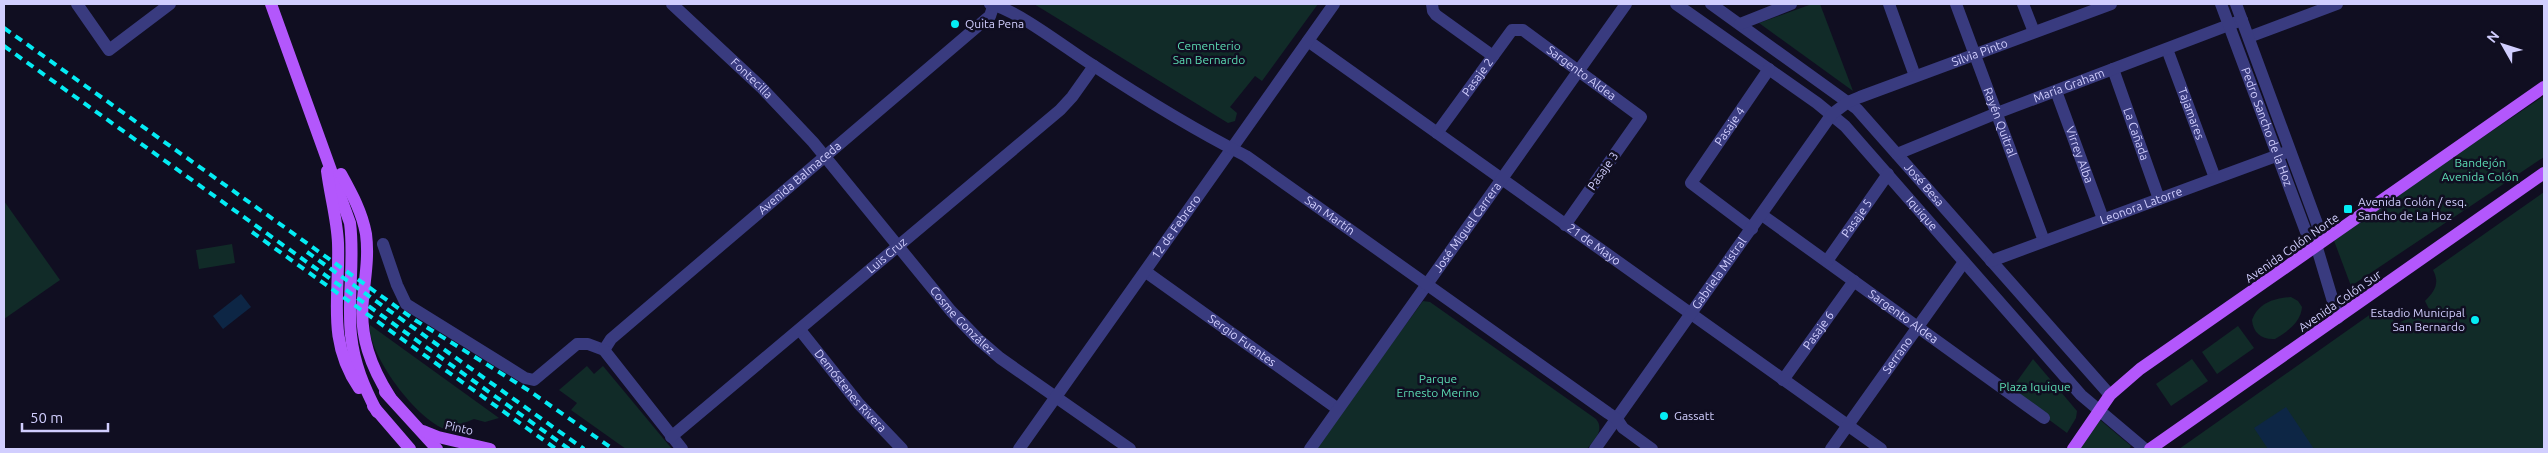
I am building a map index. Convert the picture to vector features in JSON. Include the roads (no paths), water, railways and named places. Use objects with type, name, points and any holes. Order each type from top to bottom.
[{"type":"main road","points":[[272,4],[350,223],[353,253],[351,319],[353,346],[363,384],[377,412]]},
{"type":"main road","name":"Avenida Colón Norte","points":[[2073,449],[2110,395],[2140,369],[2317,248],[2544,87]]},
{"type":"main road","points":[[324,146],[354,199],[363,222],[367,259],[363,299],[364,334],[373,367],[390,397]]},
{"type":"main road","points":[[324,146],[338,243],[336,310],[340,347],[348,370],[377,412],[410,449]]},
{"type":"main road","name":"Avenida Colón Sur","points":[[2150,449],[2544,173]]},
{"type":"main road","points":[[353,346],[374,381],[437,449]]},
{"type":"main road","name":"Pinto","points":[[422,431],[438,437],[490,449]]},
{"type":"street","points":[[77,4],[110,50],[170,4]]},
{"type":"street","name":"Fontecilla","points":[[672,4],[761,87],[827,157]]},
{"type":"street","name":"Avenida Balmaceda","points":[[604,350],[611,339],[827,157],[990,16],[992,4]]},
{"type":"street","name":"San Martín","points":[[992,4],[1007,10],[1094,66],[1246,156],[1617,420],[1623,428],[1652,449]]},
{"type":"street","name":"12 de Febrero","points":[[1019,449],[1334,4]]},
{"type":"street","points":[[1432,4],[1436,15],[1493,56]]},
{"type":"street","name":"José Miguel Carrera","points":[[1310,449],[1626,4]]},
{"type":"street","name":"Iquique","points":[[1676,4],[1832,114],[1888,174],[1964,262],[2099,412],[2145,449]]},
{"type":"street","name":"José Besa","points":[[1711,4],[1848,102],[1897,154],[2110,395]]},
{"type":"street","points":[[1740,24],[1791,4]]},
{"type":"street","points":[[1889,4],[1915,76]]},
{"type":"street","name":"Rayén Quitral","points":[[1956,4],[2044,241]]},
{"type":"street","points":[[2023,4],[2034,32]]},
{"type":"street","name":"Silvia Pinto","points":[[1848,102],[2034,32],[2087,8],[2111,4]]},
{"type":"street","name":"Pedro Sancho de la Hoz","points":[[2221,4],[2310,240],[2317,248]]},
{"type":"street","name":"Pedro Sancho de la Hoz","points":[[2236,4],[2319,229],[2317,248],[2338,318]]},
{"type":"street","points":[[2249,37],[2335,4]]},
{"type":"street","name":"María Graham","points":[[1897,154],[1997,113],[2242,20]]},
{"type":"street","name":"Pasaje 2","points":[[1437,133],[1512,30],[1522,30]]},
{"type":"street","name":"Sargento Aldea","points":[[1522,30],[1641,117]]},
{"type":"street","name":"21 de Mayo","points":[[1308,41],[1881,449]]},
{"type":"street","name":"Tajamares","points":[[2168,49],[2215,178]]},
{"type":"street","name":"Luis Cruz","points":[[671,437],[1060,110],[1072,97],[1094,66]]},
{"type":"street","name":"Pasaje 4","points":[[1752,229],[1691,183],[1769,69]]},
{"type":"street","name":"La Cañada","points":[[2113,69],[2159,198]]},
{"type":"street","name":"Virrey Alba","points":[[2056,91],[2103,219]]},
{"type":"street","name":"Gabriela Mistral","points":[[1595,449],[1832,114],[1848,102]]},
{"type":"street","name":"Pasaje 3","points":[[1565,225],[1641,117]]},
{"type":"street","name":"Leonora Latorre","points":[[1991,261],[2291,150]]},
{"type":"street","name":"Cosme González","points":[[827,157],[971,332],[1000,358],[1130,449]]},
{"type":"street","name":"Pasaje 5","points":[[1827,261],[1888,174]]},
{"type":"street","name":"Sargento Aldea","points":[[1762,215],[2044,418]]},
{"type":"street","points":[[383,244],[397,285],[406,304],[525,378],[534,380],[577,344],[588,344],[604,350],[682,449]]},
{"type":"street","name":"Serrano","points":[[1831,449],[1964,262]]},
{"type":"street","name":"Sergio Fuentes","points":[[1146,272],[1338,409]]},
{"type":"street","name":"Pasaje 6","points":[[1783,380],[1854,281]]},
{"type":"street","name":"Demóstenes Rivera","points":[[800,330],[859,404],[902,449]]},
{"type":"water","points":[[241,294],[251,307],[223,329],[213,316]]},
{"type":"water","points":[[2286,407],[2314,449],[2268,449],[2254,428]]},
{"type":"railway","points":[[4,28],[415,320],[528,390],[613,449]]},
{"type":"railway","points":[[4,46],[569,449]]},
{"type":"railway","points":[[252,232],[556,449]]},
{"type":"railway","points":[[307,252],[584,449]]},
{"type":"place","name":"Quita Pena","points":[[955,24]]},
{"type":"place","name":"Avenida Colón / esq. Sancho de La Hoz","points":[[2348,209]]},
{"type":"place","name":"Estadio Municipal San Bernardo","points":[[2475,320]]},
{"type":"place","name":"Gassatt","points":[[1664,416]]},
{"type":"park label","name":"Cementerio San Bernardo","points":[[1209,53]]},
{"type":"park label","name":"Bandejón Avenida Colón","points":[[2480,170]]},
{"type":"park label","name":"Parque Ernesto Merino","points":[[1438,386]]},
{"type":"park label","name":"Plaza Iquique","points":[[2035,387]]}]
